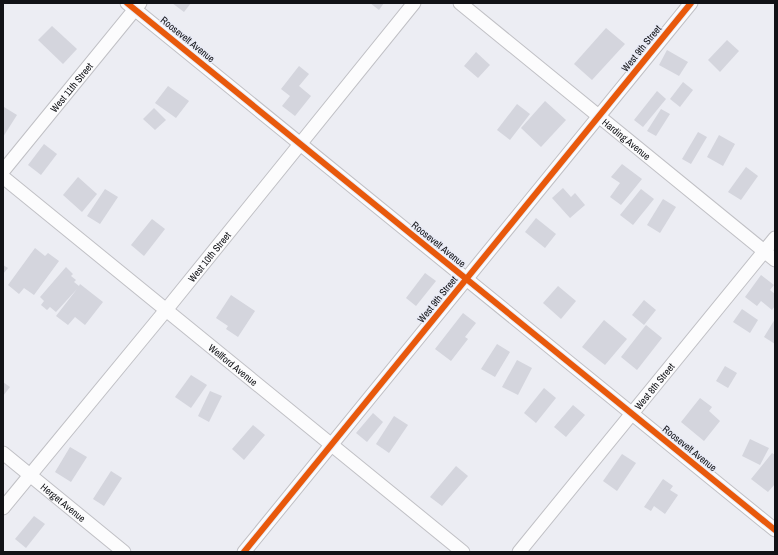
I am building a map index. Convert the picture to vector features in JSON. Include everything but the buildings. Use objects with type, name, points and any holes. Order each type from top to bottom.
[{"type":"street","name":"West 10th Street","points":[[3,508],[166,310],[414,3]]},
{"type":"street","name":"Harding Avenue","points":[[460,3],[775,260]]},
{"type":"street","name":"West 9th Street","points":[[244,552],[691,3]]},
{"type":"street","name":"Roosevelt Avenue","points":[[134,5],[300,144],[775,530]]},
{"type":"street","name":"West 11th Street","points":[[3,171],[134,5]]},
{"type":"street","name":"Wellford Avenue","points":[[3,177],[463,552]]},
{"type":"street","name":"West 8th Street","points":[[519,552],[775,238]]},
{"type":"street","name":"Herget Avenue","points":[[3,453],[124,552]]},
{"type":"cycle path","points":[[127,3],[775,530]]},
{"type":"cycle path","points":[[244,552],[691,3]]}]
